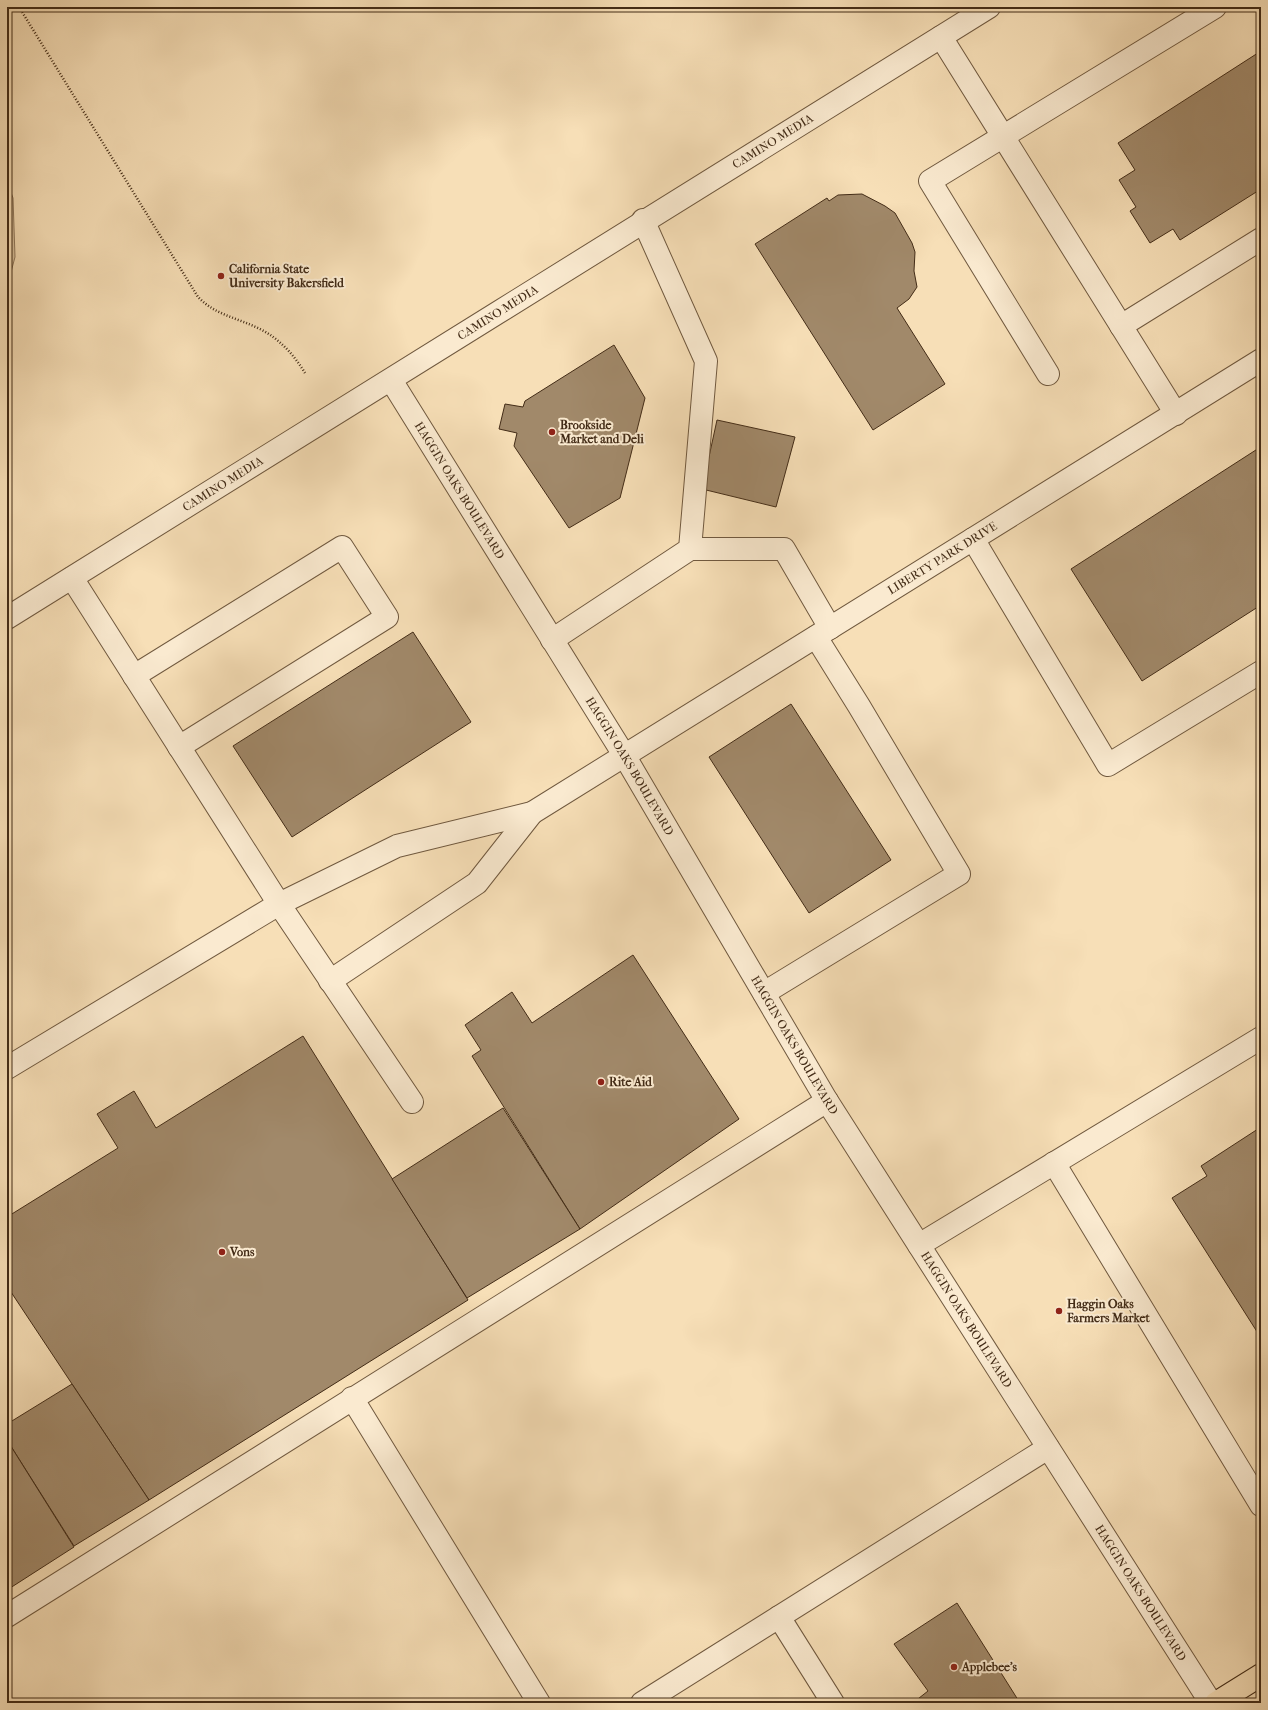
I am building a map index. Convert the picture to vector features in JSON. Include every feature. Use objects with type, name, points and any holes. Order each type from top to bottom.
[{"type":"main road","points":[[1216,1703],[1261,1675]]},
{"type":"street","name":"CAMINO MEDIA","points":[[7,618],[391,380],[643,220],[989,7]]},
{"type":"street","points":[[1048,374],[930,181],[1215,7]]},
{"type":"street","points":[[941,37],[1176,414]]},
{"type":"street","points":[[643,220],[706,361],[690,549]]},
{"type":"street","points":[[1121,326],[1261,239]]},
{"type":"street","name":"LIBERTY PARK DRIVE","points":[[532,813],[1261,360]]},
{"type":"street","name":"HAGGIN OAKS BOULEVARD","points":[[391,380],[624,755],[827,1101],[1211,1703]]},
{"type":"street","points":[[974,539],[1108,765],[1261,672]]},
{"type":"street","points":[[134,676],[342,546],[387,616],[179,747]]},
{"type":"street","points":[[552,640],[690,549],[784,549],[859,706],[959,874],[764,993]]},
{"type":"street","points":[[72,578],[278,904],[412,1102]]},
{"type":"street","points":[[7,1068],[278,904],[397,846],[532,813]]},
{"type":"street","points":[[330,981],[478,883],[532,813]]},
{"type":"street","points":[[919,1245],[1261,1038]]},
{"type":"street","points":[[7,1616],[827,1101]]},
{"type":"street","points":[[1054,1163],[1261,1505]]},
{"type":"street","points":[[352,1398],[539,1703]]},
{"type":"street","points":[[642,1703],[1048,1448]]},
{"type":"street","points":[[779,1616],[832,1703]]},
{"type":"path","points":[[18,7],[198,297],[214,310],[260,329],[276,339],[294,356],[305,374]]},
{"type":"shaded area","points":[[7,182],[13,198],[15,257],[7,287]]},
{"type":"building","points":[[1261,51],[1261,189],[1180,240],[1173,229],[1150,243],[1130,211],[1136,207],[1119,180],[1135,170],[1118,143]]},
{"type":"building","points":[[862,194],[895,213],[912,243],[915,252],[914,271],[917,287],[909,299],[897,308],[945,384],[873,430],[755,244],[827,198],[829,201],[838,195]]},
{"type":"building","points":[[614,345],[645,398],[620,498],[569,528],[514,446],[517,433],[499,429],[505,404],[523,407],[525,401]]},
{"type":"building","points":[[717,420],[795,437],[776,507],[702,489]]},
{"type":"building","points":[[1259,448],[1261,451],[1261,605],[1142,681],[1071,569]]},
{"type":"building","points":[[413,632],[471,722],[292,837],[233,746]]},
{"type":"building","points":[[791,704],[891,860],[809,913],[709,757]]},
{"type":"building","name":"Rite Aid","points":[[633,955],[739,1119],[580,1229],[472,1056],[481,1050],[465,1025],[512,992],[532,1023]]},
{"type":"building","name":"Vons","points":[[303,1036],[468,1300],[149,1500],[7,1286],[7,1217],[118,1148],[97,1114],[134,1091],[156,1128]]},
{"type":"building","points":[[503,1108],[580,1229],[467,1298],[392,1179]]},
{"type":"building","points":[[1261,1127],[1261,1338],[1172,1198],[1207,1176],[1201,1166]]},
{"type":"building","points":[[72,1384],[149,1500],[74,1546],[7,1440],[7,1424]]},
{"type":"building","points":[[7,1440],[74,1547],[7,1590]]},
{"type":"building","name":"Applebee's","points":[[957,1603],[1020,1703],[914,1702],[928,1691],[894,1644]]},
{"type":"place","name":"California State University Bakersfield","points":[[221,276]]},
{"type":"place","name":"Brookside Market and Deli","points":[[552,432]]},
{"type":"place","name":"Rite Aid","points":[[601,1082]]},
{"type":"place","name":"Vons","points":[[222,1252]]},
{"type":"place","name":"Haggin Oaks Farmers Market","points":[[1059,1311]]},
{"type":"place","name":"Applebee's","points":[[954,1667]]}]
